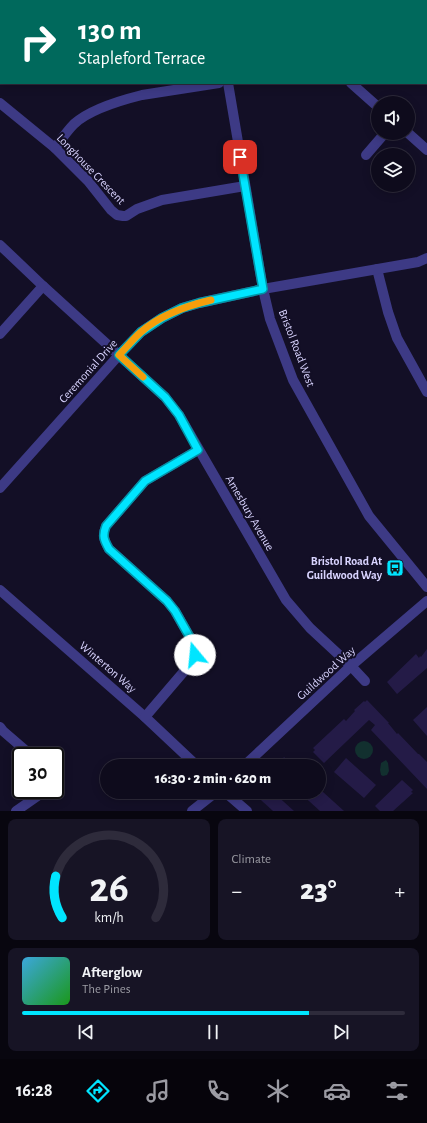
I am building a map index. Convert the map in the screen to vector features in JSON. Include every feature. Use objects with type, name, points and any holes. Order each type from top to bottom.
[{"type":"street","points":[[55,148],[74,124],[86,115],[102,108],[142,95],[213,84]]},
{"type":"street","name":"Bristol Road West","points":[[228,84],[263,289],[270,319],[293,380],[369,516],[427,587]]},
{"type":"street","points":[[352,84],[371,100]]},
{"type":"street","name":"Longhouse Crescent","points":[[0,103],[55,148],[88,181],[111,210],[117,215],[126,216],[137,209],[162,200],[245,186]]},
{"type":"street","points":[[415,139],[427,150]]},
{"type":"street","points":[[366,155],[379,140]]},
{"type":"street","name":"Amesbury Avenue","points":[[0,245],[165,397],[179,415],[286,600],[310,628],[365,681]]},
{"type":"street","name":"Ceremonial Drive","points":[[0,488],[119,355],[141,332],[162,318],[182,308],[199,303],[263,289],[418,262],[427,258]]},
{"type":"street","points":[[378,269],[388,312],[397,338],[427,392]]},
{"type":"street","points":[[0,334],[43,286]]},
{"type":"street","points":[[145,717],[192,662],[196,648],[175,611],[167,601],[109,549],[103,534],[106,526],[145,481],[198,450]]},
{"type":"street","name":"Winterton Way","points":[[0,590],[145,717],[190,759]]},
{"type":"street","name":"Guildwood Way","points":[[251,759],[351,666],[427,601]]},
{"type":"street","points":[[0,727],[3,732],[21,747]]},
{"type":"street","points":[[16,811],[33,799]]},
{"type":"street","points":[[192,811],[207,799]]},
{"type":"street","points":[[233,799],[247,811]]},
{"type":"green space","points":[[364,741],[370,744],[373,750],[370,756],[364,759],[358,756],[355,750],[358,744]]},
{"type":"green space","points":[[386,760],[389,771],[387,775],[383,776],[381,775],[380,770],[381,763]]},
{"type":"building","points":[[427,649],[427,668],[397,694],[387,682],[416,654],[419,658]]},
{"type":"building","points":[[367,700],[389,723],[397,734],[398,733],[427,762],[427,789],[371,730],[375,725],[369,720],[326,761],[326,759],[320,759],[313,752],[315,750],[313,748],[344,719],[346,721],[355,711],[354,710],[364,701],[365,702]]},
{"type":"building","points":[[427,707],[427,736],[413,720]]},
{"type":"building","points":[[346,758],[376,785],[364,798],[334,772]]},
{"type":"building","points":[[402,780],[413,790],[411,792],[413,793],[393,811],[380,811],[375,806]]},
{"type":"building","points":[[326,795],[344,811],[320,811],[307,799],[326,799]]},
{"type":"building","points":[[260,799],[281,799],[294,811],[273,811]]},
{"type":"slow traffic","points":[[143,377],[119,355],[141,332],[162,318],[182,308],[211,300]]},
{"type":"place","name":"Bristol Road At Guildwood Way","points":[[395,568]]},
{"type":"route","points":[[195,655],[196,648],[175,611],[167,601],[109,549],[105,542],[103,534],[106,526],[145,481],[198,450],[179,415],[165,397],[119,355],[141,332],[162,318],[182,308],[263,289],[240,157]]}]
